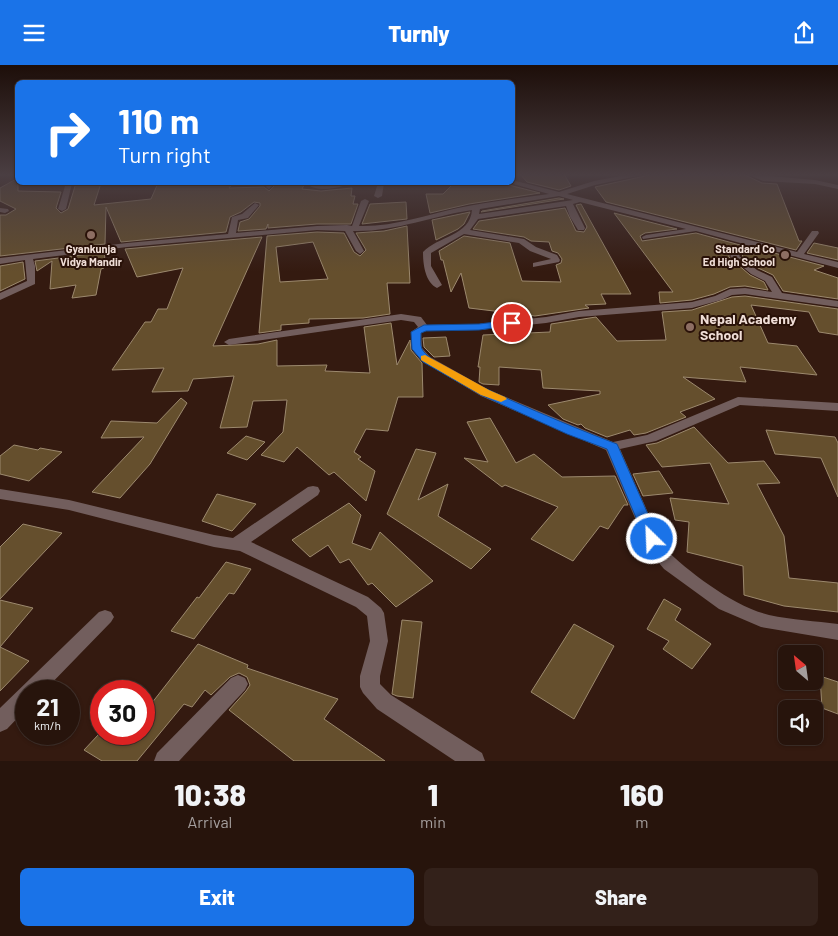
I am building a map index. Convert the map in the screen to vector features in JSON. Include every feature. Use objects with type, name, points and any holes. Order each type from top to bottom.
[{"type":"street","points":[[231,236],[234,221],[245,216],[254,206]]},
{"type":"street","points":[[360,251],[351,228],[362,206]]},
{"type":"street","points":[[476,212],[502,206]]},
{"type":"street","points":[[0,261],[127,245],[317,228],[371,229],[400,225],[432,216],[533,206]]},
{"type":"street","points":[[570,206],[581,228]]},
{"type":"street","points":[[609,206],[838,265]]},
{"type":"street","points":[[466,232],[476,212]]},
{"type":"street","points":[[646,237],[698,229]]},
{"type":"street","points":[[437,285],[427,266],[427,253],[434,245],[466,232],[521,241],[538,252],[554,257],[556,261],[536,265]]},
{"type":"street","points":[[799,255],[815,233]]},
{"type":"street","points":[[755,244],[744,246],[734,256],[754,272],[769,279],[779,296]]},
{"type":"street","points":[[0,297],[32,282],[31,266],[28,257]]},
{"type":"street","points":[[838,305],[745,291],[730,292],[718,298],[692,305],[579,314],[479,327],[424,328],[416,332],[417,349],[426,359],[485,393],[612,447],[651,438],[738,401],[838,407]]},
{"type":"street","points":[[230,342],[401,317],[417,319],[424,328]]},
{"type":"street","points":[[612,447],[657,551],[670,565],[725,604],[767,622],[838,632]]},
{"type":"street","points":[[236,544],[313,491]]},
{"type":"street","points":[[0,494],[69,505],[214,541],[243,545],[362,603],[375,613],[380,641],[370,676],[370,687],[384,702],[474,761]]},
{"type":"street","points":[[42,680],[105,617]]},
{"type":"street","points":[[165,761],[238,684]]},
{"type":"street","points":[[0,722],[15,707]]},
{"type":"building","points":[[11,206],[56,206],[61,213],[69,206],[248,206],[230,217],[226,232],[121,242],[106,207],[105,244],[0,256],[0,215],[6,215],[16,209]]},
{"type":"building","points":[[260,206],[357,206],[351,224],[317,224],[268,228],[268,224],[266,229],[238,231],[240,222],[249,219]]},
{"type":"building","points":[[369,206],[406,206],[407,219],[362,224]]},
{"type":"building","points":[[429,206],[458,206],[430,213]]},
{"type":"building","points":[[509,206],[516,206],[481,212]]},
{"type":"building","points":[[577,206],[582,206],[631,294],[601,294],[606,304],[585,305],[589,308],[535,316],[469,308],[461,273],[451,292],[439,251],[464,236],[510,243],[522,281],[561,282],[556,265],[561,263],[562,259],[558,253],[552,251],[549,242],[531,241],[524,237],[473,229],[479,221],[565,208],[576,231],[584,232],[587,227]]},
{"type":"building","points":[[624,206],[786,206],[799,241],[802,241],[796,250]]},
{"type":"building","points":[[470,212],[464,224],[458,229],[436,240],[432,220]]},
{"type":"building","points":[[614,213],[677,229],[645,233],[640,236],[642,241],[696,233],[740,245],[729,257],[750,275],[764,282],[768,290],[745,286],[730,287],[692,300],[660,303],[659,292],[673,292]]},
{"type":"building","points":[[407,226],[410,283],[387,283],[390,314],[363,318],[309,319],[309,323],[281,325],[281,330],[259,333],[267,236],[317,232],[344,233],[354,252],[360,256],[366,250],[356,233],[384,231]],"holes":[[[313,242],[328,279],[280,282],[276,247]]]},
{"type":"building","points":[[262,237],[213,346],[258,344],[277,340],[277,366],[327,365],[325,371],[370,373],[364,327],[391,323],[397,365],[410,340],[411,350],[422,363],[423,397],[398,397],[388,431],[366,429],[354,452],[361,457],[358,459],[375,471],[366,501],[334,472],[329,475],[297,447],[284,462],[261,455],[283,432],[287,400],[253,401],[247,427],[220,428],[234,376],[193,379],[188,391],[152,392],[164,368],[112,370],[145,322],[151,322],[158,309],[167,309],[183,268],[137,277],[125,249]]},
{"type":"building","points":[[814,243],[838,248],[838,260],[807,253]]},
{"type":"building","points":[[755,248],[824,266],[814,270],[838,278],[838,299],[783,291],[773,275],[758,268],[742,256],[748,250]]},
{"type":"building","points":[[105,252],[104,268],[101,269],[96,295],[72,298],[76,285],[50,289],[52,261],[37,271],[35,261]]},
{"type":"building","points":[[23,262],[25,279],[0,291],[0,266]]},
{"type":"building","points":[[745,296],[838,309],[838,335],[819,332],[809,312],[751,305],[768,343],[797,346],[817,375],[740,367],[746,382],[683,377],[715,399],[680,412],[686,417],[646,433],[634,435],[630,430],[607,437],[585,428],[581,424],[578,425],[563,419],[548,405],[600,394],[600,391],[543,388],[541,370],[499,367],[499,385],[479,382],[480,367],[478,367],[483,335],[550,332],[551,324],[596,317],[617,341],[666,340],[662,312],[692,310],[732,297]]},
{"type":"building","points":[[446,337],[450,356],[434,357],[424,347],[423,338]]},
{"type":"building","points":[[181,398],[187,403],[150,464],[120,498],[92,492],[144,437],[101,438],[111,421],[157,423]]},
{"type":"building","points":[[490,418],[516,463],[534,454],[562,477],[615,476],[628,505],[624,505],[608,529],[600,526],[573,561],[531,539],[558,507],[505,485],[502,487],[464,458],[488,462],[467,422]]},
{"type":"building","points":[[694,427],[728,463],[764,461],[780,483],[757,484],[784,536],[789,578],[838,583],[838,612],[784,606],[744,595],[743,566],[687,552],[689,522],[675,520],[670,498],[729,504],[710,463],[662,467],[646,445],[657,443]]},
{"type":"building","points":[[766,430],[835,437],[838,443],[838,497],[821,458],[775,454]]},
{"type":"building","points":[[246,436],[265,442],[247,460],[227,453]]},
{"type":"building","points":[[14,445],[62,452],[29,481],[0,474],[0,456]]},
{"type":"building","points":[[416,449],[436,453],[418,500],[448,484],[438,516],[491,549],[471,569],[387,514]]},
{"type":"building","points":[[659,471],[673,493],[643,496],[633,474]]},
{"type":"building","points":[[217,494],[256,504],[232,531],[202,521]]},
{"type":"building","points":[[349,503],[361,515],[352,543],[371,550],[380,532],[433,581],[396,607],[372,583],[368,585],[349,559],[340,563],[328,545],[310,557],[292,540]]},
{"type":"building","points":[[23,524],[62,533],[0,599],[0,547]]},
{"type":"building","points":[[226,562],[251,569],[234,594],[229,593],[194,639],[171,631],[197,597],[199,598]]},
{"type":"building","points":[[664,599],[681,609],[675,620],[711,644],[692,669],[663,649],[669,641],[647,629]]},
{"type":"building","points":[[0,600],[33,608],[0,647]]},
{"type":"building","points":[[402,620],[422,622],[413,698],[392,694]]},
{"type":"building","points":[[574,624],[614,646],[574,719],[531,692]]},
{"type":"building","points":[[198,644],[248,665],[247,668],[338,699],[324,719],[385,761],[294,761],[229,710],[250,685],[247,677],[239,673],[230,677],[211,695],[205,690],[192,707],[184,704],[155,739],[155,699]]},
{"type":"building","points":[[0,647],[29,661],[0,691]]},
{"type":"building","points":[[823,677],[838,682],[838,714],[823,708]]},
{"type":"building","points":[[90,744],[150,745],[137,761],[102,761],[84,750]]},
{"type":"slow traffic","points":[[425,358],[485,393],[501,399]]},
{"type":"place","name":"Gyankunja Vidya Mandir","points":[[91,235]]},
{"type":"place","name":"Standard Co Ed High School","points":[[785,255]]},
{"type":"place","name":"Nepal Academy School","points":[[690,327]]},
{"type":"route","points":[[512,323],[479,327],[424,328],[416,332],[417,349],[426,359],[485,393],[612,447],[652,539]]}]
